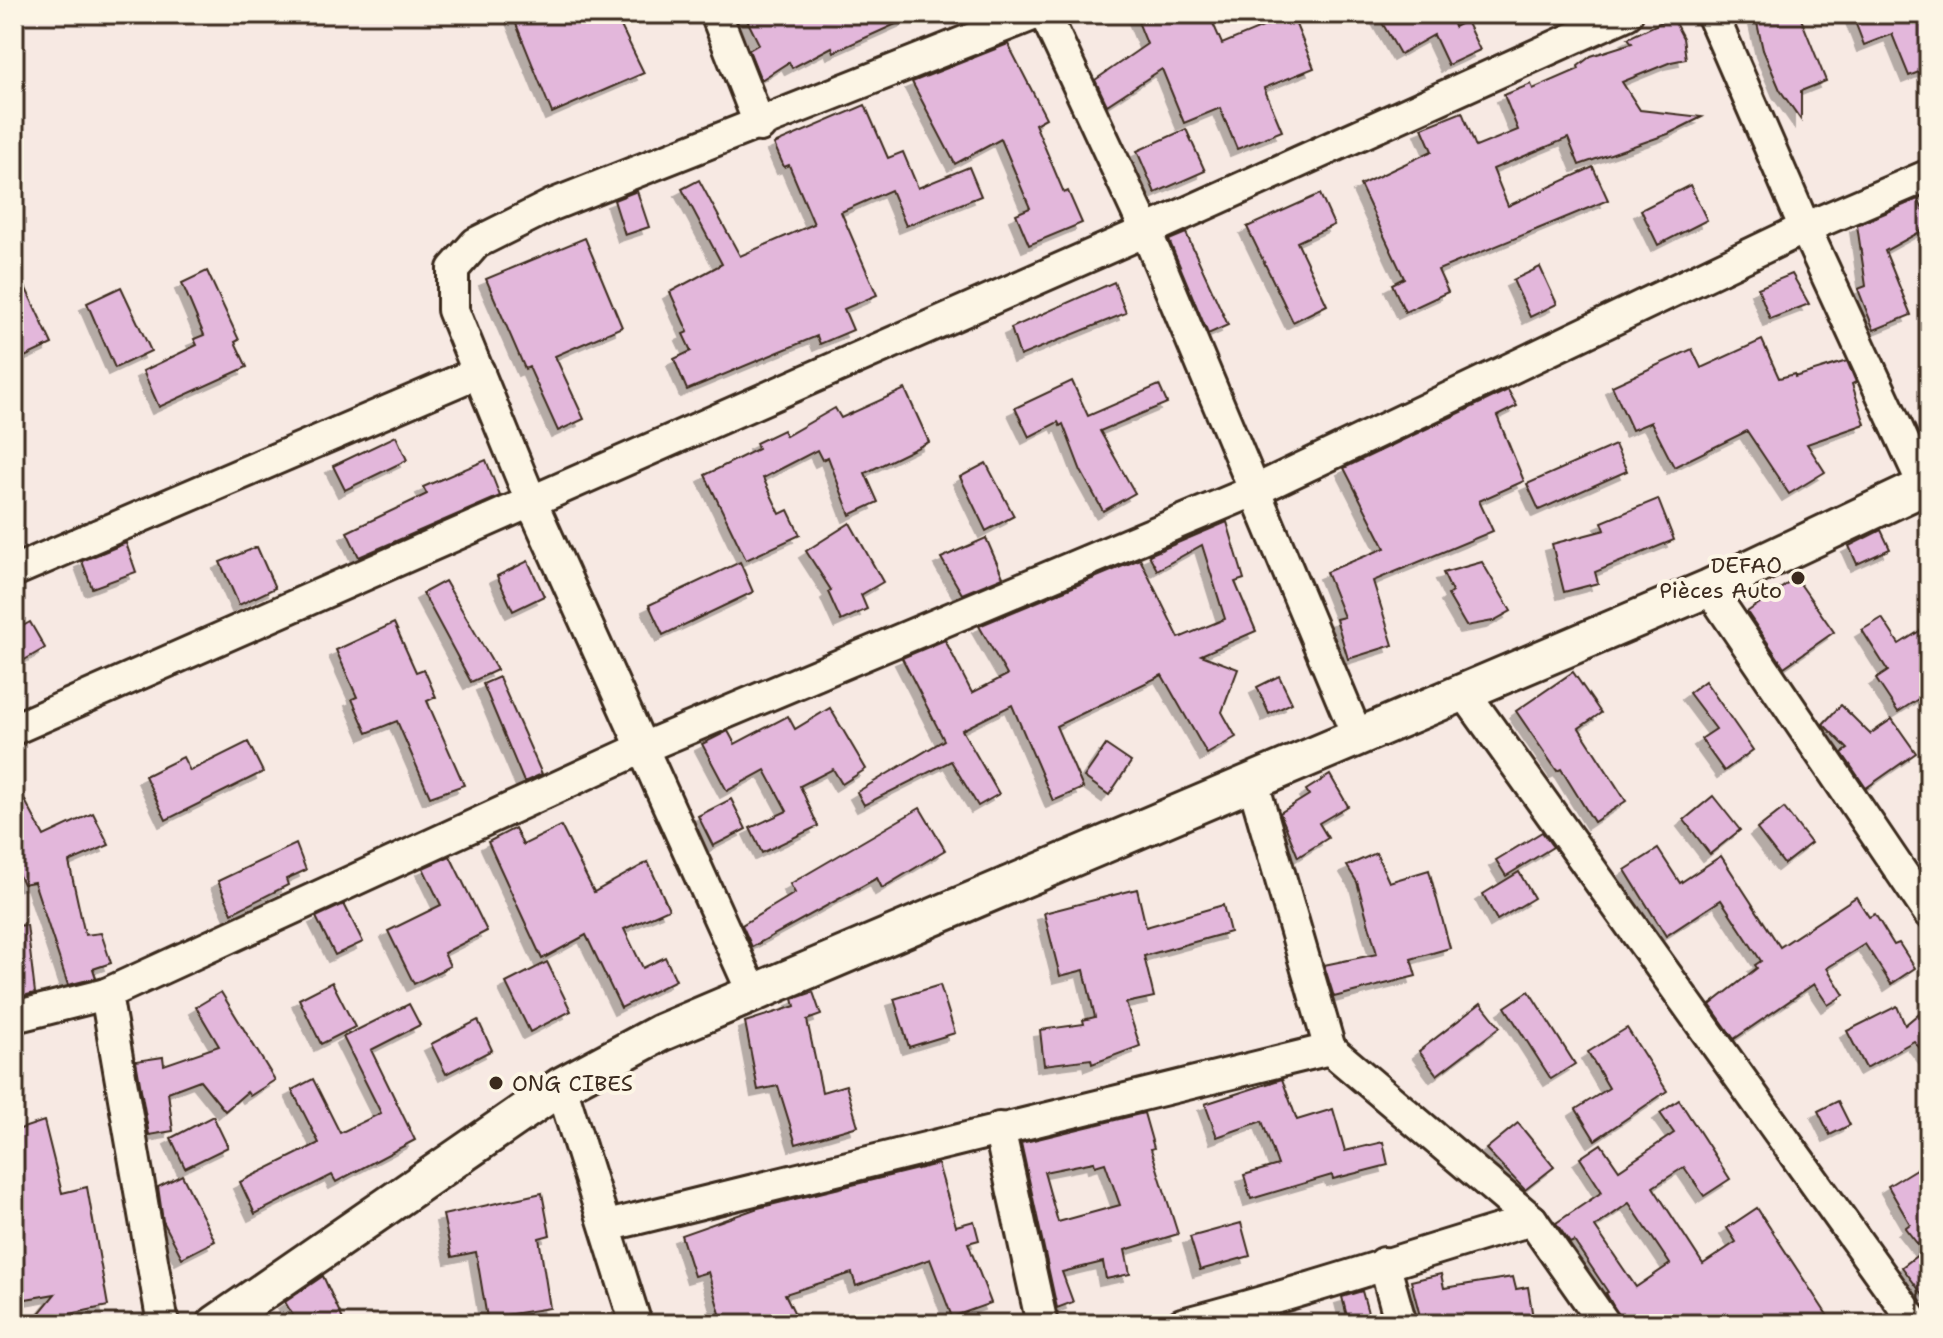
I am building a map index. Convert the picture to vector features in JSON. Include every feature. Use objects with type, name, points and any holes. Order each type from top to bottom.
[{"type":"street","points":[[716,14],[760,126]]},
{"type":"street","points":[[752,991],[640,749],[531,501],[453,310],[453,269],[476,243],[552,205],[760,126],[1035,14]]},
{"type":"street","points":[[1045,14],[1146,231],[1358,738]]},
{"type":"street","points":[[14,729],[1146,231],[1627,14]]},
{"type":"street","points":[[216,1324],[561,1086],[660,1033],[752,991],[1253,783],[1709,588],[1926,485],[1805,228],[1712,14]]},
{"type":"street","points":[[14,1017],[106,994],[640,749],[1256,490],[1805,228],[1929,175]]},
{"type":"street","points":[[14,571],[479,372]]},
{"type":"street","points":[[1709,588],[1929,911]]},
{"type":"street","points":[[1464,692],[1916,1324]]},
{"type":"street","points":[[1253,783],[1330,1049],[1532,1220],[1605,1324]]},
{"type":"street","points":[[106,994],[163,1324]]},
{"type":"street","points":[[607,1226],[1330,1049]]},
{"type":"street","points":[[561,1086],[636,1324]]},
{"type":"street","points":[[999,1128],[1042,1324]]},
{"type":"street","points":[[1182,1324],[1281,1312],[1384,1263],[1532,1220]]},
{"type":"street","points":[[1384,1263],[1401,1324]]},
{"type":"building","points":[[512,14],[615,14],[644,73],[552,113]]},
{"type":"building","points":[[744,14],[918,14],[834,52],[832,47],[792,68],[789,62],[761,80],[749,50],[759,44]]},
{"type":"building","points":[[1135,14],[1209,14],[1222,44],[1292,15],[1314,68],[1264,88],[1282,131],[1237,149],[1220,108],[1184,123],[1162,69],[1107,105],[1095,80],[1147,44]]},
{"type":"building","points":[[1377,14],[1471,14],[1453,24],[1454,27],[1466,21],[1480,50],[1448,65],[1434,35],[1400,54]]},
{"type":"building","points":[[1755,14],[1799,14],[1826,81],[1801,91],[1801,120],[1780,90],[1763,50]]},
{"type":"building","points":[[1852,14],[1929,14],[1929,68],[1909,76],[1892,34],[1864,45]]},
{"type":"building","points":[[1672,17],[1683,38],[1686,59],[1622,82],[1640,110],[1702,117],[1668,134],[1579,165],[1568,138],[1493,169],[1508,206],[1593,167],[1608,200],[1438,270],[1448,292],[1405,312],[1392,284],[1404,278],[1360,185],[1432,151],[1422,128],[1462,112],[1476,147],[1518,130],[1504,95],[1531,84],[1533,89],[1579,69],[1578,66],[1591,56],[1632,43],[1628,38]]},
{"type":"building","points":[[1008,44],[1046,118],[1035,124],[1064,193],[1068,191],[1082,223],[1029,245],[1016,214],[1030,208],[1001,139],[955,164],[912,82]]},
{"type":"building","points":[[865,105],[888,158],[903,152],[918,188],[969,167],[981,196],[906,226],[891,190],[841,212],[877,295],[844,309],[853,330],[820,344],[817,336],[687,390],[674,359],[691,351],[683,334],[688,332],[670,292],[722,264],[682,189],[699,180],[740,256],[814,224],[789,165],[784,167],[774,144]]},
{"type":"building","points":[[1186,129],[1205,171],[1155,193],[1137,151]]},
{"type":"building","points":[[1690,185],[1707,220],[1658,245],[1641,210]]},
{"type":"building","points":[[637,191],[649,227],[625,235],[614,200]]},
{"type":"building","points":[[1320,194],[1334,225],[1297,242],[1327,305],[1293,322],[1247,227]]},
{"type":"building","points":[[1918,199],[1929,220],[1929,227],[1885,251],[1911,315],[1874,330],[1858,289],[1866,286],[1857,225]]},
{"type":"building","points":[[1186,233],[1228,325],[1208,334],[1169,240]]},
{"type":"building","points":[[585,238],[622,327],[555,356],[584,419],[558,431],[529,367],[525,369],[486,279]]},
{"type":"building","points":[[14,263],[52,344],[14,362]]},
{"type":"building","points":[[1540,267],[1557,304],[1530,317],[1513,280]]},
{"type":"building","points":[[207,271],[239,340],[235,342],[247,367],[159,407],[143,371],[197,345],[194,339],[204,335],[182,283]]},
{"type":"building","points":[[1792,274],[1809,304],[1770,319],[1758,288]]},
{"type":"building","points":[[1114,282],[1126,313],[1020,356],[1011,328]]},
{"type":"building","points":[[121,287],[151,351],[115,368],[87,303]]},
{"type":"building","points":[[1762,340],[1779,378],[1795,374],[1795,377],[1847,361],[1856,382],[1852,384],[1865,424],[1807,444],[1825,472],[1789,494],[1747,431],[1674,467],[1651,422],[1632,430],[1612,386],[1692,349],[1701,368]]},
{"type":"building","points":[[1072,381],[1088,416],[1159,385],[1167,403],[1100,431],[1135,493],[1103,511],[1081,471],[1063,424],[1060,426],[1058,422],[1029,437],[1015,408]]},
{"type":"building","points":[[905,389],[929,442],[865,473],[878,502],[850,515],[828,457],[822,460],[817,450],[763,478],[780,514],[788,510],[800,535],[746,560],[705,475],[758,449],[756,443],[783,430],[786,436],[835,408],[841,418]]},
{"type":"building","points":[[1508,390],[1517,406],[1497,416],[1524,481],[1479,501],[1493,531],[1373,581],[1393,645],[1348,659],[1336,619],[1344,617],[1326,572],[1385,548],[1344,468]]},
{"type":"building","points":[[396,436],[407,460],[345,490],[333,466]]},
{"type":"building","points":[[1615,445],[1627,471],[1539,510],[1527,484]]},
{"type":"building","points":[[486,460],[500,496],[359,557],[347,532],[427,494],[423,487]]},
{"type":"building","points":[[986,463],[1014,516],[986,531],[960,477]]},
{"type":"building","points":[[1658,499],[1674,540],[1595,572],[1598,583],[1564,592],[1552,544],[1605,530],[1602,522]]},
{"type":"building","points":[[1227,522],[1244,579],[1235,582],[1256,631],[1201,655],[1238,669],[1222,712],[1236,737],[1207,754],[1162,675],[1056,726],[1083,788],[1053,801],[1012,705],[962,730],[999,794],[978,806],[951,761],[864,805],[857,792],[944,740],[902,658],[945,640],[972,693],[1007,675],[979,626],[1140,559],[1179,638],[1225,619],[1202,545],[1157,570],[1149,555]]},
{"type":"building","points":[[850,523],[883,582],[861,595],[867,609],[841,621],[828,592],[831,590],[806,551]]},
{"type":"building","points":[[1881,530],[1890,549],[1857,564],[1849,546]]},
{"type":"building","points":[[986,538],[1003,577],[962,594],[941,558]]},
{"type":"building","points":[[126,543],[136,572],[92,588],[82,561]]},
{"type":"building","points":[[257,547],[275,588],[239,605],[220,562]]},
{"type":"building","points":[[528,561],[544,596],[513,611],[497,576]]},
{"type":"building","points":[[740,562],[753,592],[663,635],[649,605]]},
{"type":"building","points":[[1482,562],[1511,611],[1493,621],[1466,626],[1448,595],[1452,592],[1443,573]]},
{"type":"building","points":[[1796,578],[1834,632],[1784,667],[1747,612]]},
{"type":"building","points":[[445,581],[497,670],[471,682],[423,593]]},
{"type":"building","points":[[1882,618],[1899,644],[1929,625],[1929,692],[1898,712],[1876,679],[1888,671],[1862,630]]},
{"type":"building","points":[[30,622],[45,648],[14,666],[14,631]]},
{"type":"building","points":[[394,623],[416,672],[424,669],[436,697],[427,701],[464,785],[430,797],[397,721],[367,733],[352,699],[357,697],[336,650]]},
{"type":"building","points":[[1573,672],[1601,713],[1579,728],[1626,801],[1594,822],[1561,769],[1557,771],[1516,711]]},
{"type":"building","points":[[1279,676],[1292,703],[1269,714],[1257,687]]},
{"type":"building","points":[[499,677],[542,774],[524,782],[483,684]]},
{"type":"building","points":[[1705,681],[1753,750],[1724,771],[1701,739],[1716,729],[1689,693]]},
{"type":"building","points":[[1841,705],[1870,734],[1892,719],[1916,753],[1866,788],[1842,753],[1848,749],[1823,724]]},
{"type":"building","points":[[830,708],[866,769],[842,784],[833,769],[800,786],[818,826],[762,853],[750,828],[787,811],[765,770],[727,791],[702,744],[728,731],[735,744],[788,716],[795,729]]},
{"type":"building","points":[[248,742],[263,772],[166,820],[145,776],[183,757],[190,771]]},
{"type":"building","points":[[1106,745],[1131,762],[1109,795],[1084,777]]},
{"type":"building","points":[[1330,775],[1348,806],[1319,823],[1328,838],[1298,857],[1280,813],[1309,795],[1306,790]]},
{"type":"building","points":[[14,780],[44,836],[93,813],[109,845],[69,862],[85,935],[101,933],[111,963],[93,969],[96,978],[68,985],[34,882],[23,884],[14,865]]},
{"type":"building","points":[[1713,796],[1740,830],[1710,854],[1684,820]]},
{"type":"building","points":[[731,799],[746,829],[713,846],[698,816]]},
{"type":"building","points":[[920,808],[945,850],[882,888],[877,878],[752,947],[742,925],[795,893],[790,884]]},
{"type":"building","points":[[1784,808],[1811,843],[1784,864],[1757,829]]},
{"type":"building","points":[[561,826],[594,892],[648,862],[669,909],[624,929],[643,968],[665,957],[676,980],[621,1008],[586,935],[542,959],[488,842],[515,828],[523,845]]},
{"type":"building","points":[[1542,832],[1553,847],[1506,876],[1496,860]]},
{"type":"building","points":[[296,844],[306,870],[286,879],[288,885],[232,913],[218,881]]},
{"type":"building","points":[[1658,849],[1680,883],[1721,856],[1780,947],[1856,897],[1869,917],[1875,914],[1894,945],[1899,943],[1915,968],[1891,984],[1865,944],[1827,968],[1844,995],[1828,1005],[1814,984],[1734,1039],[1710,1005],[1757,968],[1755,965],[1761,961],[1721,900],[1666,936],[1625,870]]},
{"type":"building","points":[[1376,853],[1389,882],[1429,870],[1450,948],[1411,959],[1416,976],[1334,997],[1324,965],[1377,954],[1357,882],[1347,866]]},
{"type":"building","points":[[450,856],[487,931],[444,953],[450,966],[414,984],[388,931],[441,905],[423,868]]},
{"type":"building","points":[[1519,872],[1534,898],[1497,920],[1483,894]]},
{"type":"building","points":[[1137,889],[1146,927],[1223,905],[1230,932],[1144,956],[1154,997],[1126,1003],[1140,1046],[1092,1064],[1091,1059],[1044,1065],[1040,1030],[1084,1024],[1083,1020],[1095,1017],[1084,970],[1060,976],[1044,913]]},
{"type":"building","points":[[344,904],[363,942],[335,955],[316,917]]},
{"type":"building","points":[[27,925],[35,993],[14,998],[14,926]]},
{"type":"building","points":[[547,962],[571,1011],[530,1032],[506,983]]},
{"type":"building","points":[[332,982],[355,1027],[321,1044],[299,999]]},
{"type":"building","points":[[940,985],[955,1033],[909,1047],[894,999]]},
{"type":"building","points":[[1529,991],[1575,1064],[1551,1079],[1505,1007]]},
{"type":"building","points":[[221,992],[275,1080],[250,1096],[247,1092],[225,1111],[200,1080],[168,1092],[173,1131],[149,1135],[136,1061],[163,1057],[164,1065],[219,1046],[196,1007]]},
{"type":"building","points":[[813,992],[821,1015],[807,1020],[822,1092],[846,1085],[858,1126],[796,1144],[778,1086],[758,1090],[745,1022],[795,1006],[793,999]]},
{"type":"building","points":[[1481,1003],[1500,1027],[1437,1075],[1419,1051]]},
{"type":"building","points":[[409,1004],[420,1025],[371,1050],[415,1140],[336,1182],[332,1175],[255,1214],[240,1182],[319,1143],[292,1090],[313,1079],[340,1133],[381,1113],[343,1037]]},
{"type":"building","points":[[1929,1005],[1929,1060],[1914,1041],[1866,1068],[1847,1031],[1897,1006],[1905,1025]]},
{"type":"building","points":[[478,1020],[492,1050],[446,1074],[431,1044]]},
{"type":"building","points":[[1627,1028],[1667,1091],[1595,1140],[1576,1109],[1609,1088],[1588,1052]]},
{"type":"building","points":[[1282,1079],[1297,1120],[1333,1109],[1345,1151],[1383,1142],[1388,1165],[1333,1179],[1332,1175],[1251,1199],[1244,1175],[1278,1165],[1262,1121],[1217,1137],[1205,1104]]},
{"type":"building","points":[[1679,1100],[1730,1179],[1704,1196],[1684,1167],[1653,1187],[1703,1264],[1736,1242],[1727,1228],[1757,1208],[1833,1324],[1623,1324],[1608,1292],[1574,1241],[1570,1243],[1556,1223],[1602,1192],[1580,1158],[1601,1144],[1619,1170],[1674,1133],[1660,1113]],"holes":[[[1629,1203],[1670,1264],[1636,1287],[1595,1227]]]},
{"type":"building","points":[[1838,1101],[1850,1125],[1830,1135],[1818,1111]]},
{"type":"building","points":[[1144,1113],[1154,1148],[1151,1149],[1178,1234],[1125,1250],[1130,1274],[1106,1279],[1103,1262],[1062,1272],[1073,1302],[1057,1308],[1021,1143]],"holes":[[[1094,1162],[1095,1166],[1105,1163],[1120,1205],[1058,1222],[1044,1172]]]},
{"type":"building","points":[[213,1116],[228,1147],[185,1168],[171,1138]]},
{"type":"building","points":[[44,1121],[62,1193],[87,1187],[108,1306],[32,1322],[55,1294],[14,1301],[14,1131]]},
{"type":"building","points":[[1518,1123],[1554,1167],[1525,1190],[1486,1149]]},
{"type":"building","points":[[1929,1161],[1929,1303],[1902,1267],[1923,1251],[1905,1228],[1910,1224],[1888,1186]]},
{"type":"building","points":[[938,1164],[956,1226],[974,1221],[979,1240],[968,1243],[991,1303],[952,1317],[930,1259],[856,1286],[852,1273],[785,1294],[800,1324],[723,1324],[708,1272],[694,1276],[681,1235],[758,1208]]},
{"type":"building","points":[[182,1175],[215,1241],[182,1258],[163,1221],[158,1187]]},
{"type":"building","points":[[542,1193],[550,1235],[539,1238],[550,1308],[487,1318],[476,1252],[452,1257],[443,1215]]},
{"type":"building","points":[[1241,1223],[1250,1256],[1200,1270],[1190,1237]]},
{"type":"building","points":[[1441,1274],[1444,1288],[1513,1277],[1516,1289],[1528,1287],[1534,1324],[1422,1324],[1411,1281]]},
{"type":"building","points":[[323,1276],[345,1324],[298,1324],[285,1302]]},
{"type":"building","points":[[1362,1291],[1371,1324],[1349,1324],[1342,1297]]},
{"type":"place","name":"DEFAO Pièces Auto","points":[[1798,578]]},
{"type":"place","name":"ONG CIBES","points":[[496,1083]]}]
